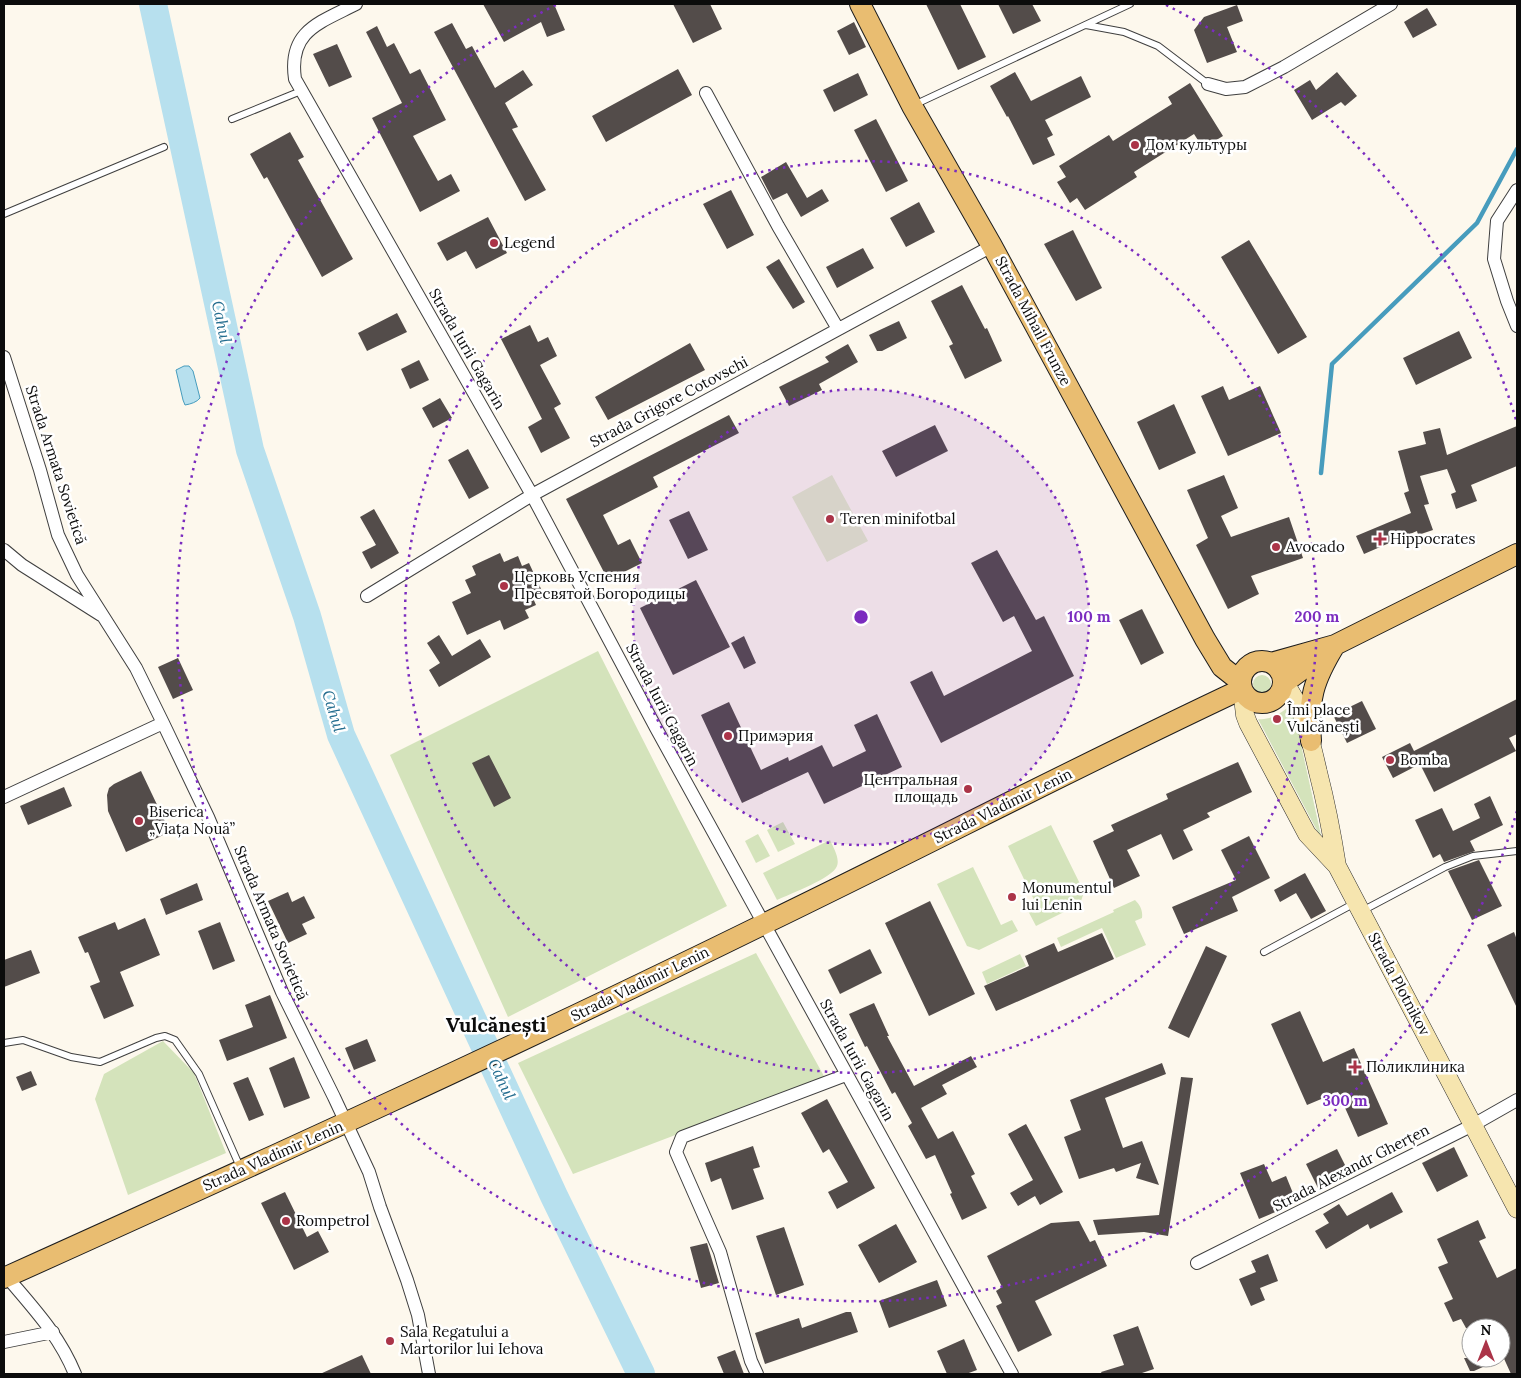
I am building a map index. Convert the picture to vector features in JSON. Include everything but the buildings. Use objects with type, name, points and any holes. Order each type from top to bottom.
[{"type":"main road","name":"Strada Mihail Frunze","points":[[860,4],[912,106],[992,246],[1205,639],[1222,667],[1241,686]]},
{"type":"main road","points":[[1335,645],[1284,683],[1276,698],[1264,703],[1250,700],[1241,686],[1246,669],[1251,664],[1258,662],[1271,663],[1335,645],[1517,554]]},
{"type":"main road","name":"Strada Mihail Frunze","points":[[1205,639],[1218,652],[1251,664]]},
{"type":"main road","points":[[1311,741],[1309,717],[1314,685],[1335,645]]},
{"type":"main road","points":[[1271,663],[1280,673],[1284,683]]},
{"type":"main road","name":"Strada Plotnikov","points":[[1284,683],[1296,700],[1311,741],[1331,825],[1337,866]]},
{"type":"main road","name":"Strada Vladimir Lenin","points":[[6,1277],[346,1123],[541,1032],[763,925],[1241,686]]},
{"type":"main road","name":"Strada Plotnikov","points":[[1241,686],[1248,723],[1307,834],[1337,866],[1517,1209]]},
{"type":"street","name":"Strada Iurii Gagarin","points":[[356,4],[313,27],[302,38],[295,49],[293,64],[295,79],[532,495],[763,925],[1012,1374]]},
{"type":"street","points":[[1208,84],[1226,89],[1245,87],[1284,67],[1391,4]]},
{"type":"street","points":[[706,93],[778,226],[838,329]]},
{"type":"street","points":[[1517,190],[1497,221],[1494,259],[1517,326]]},
{"type":"street","name":"Strada Grigore Cotovschi","points":[[368,596],[532,495],[992,246]]},
{"type":"street","name":"Strada Armata Sovietică","points":[[4,357],[40,470],[58,535],[78,575],[136,668],[163,723],[208,818],[282,992],[369,1172],[418,1315],[429,1374]]},
{"type":"street","points":[[4,550],[22,565],[105,617]]},
{"type":"street","points":[[4,797],[163,723]]},
{"type":"street","points":[[757,1374],[751,1361],[720,1252],[676,1152],[682,1137],[846,1075]]},
{"type":"street","name":"Strada Alexandr Gherțen","points":[[1197,1263],[1473,1125],[1517,1100]]},
{"type":"street","points":[[6,1277],[53,1332],[67,1355],[75,1374]]},
{"type":"street","points":[[4,1342],[53,1332]]},
{"type":"lane","points":[[912,106],[1130,4]]},
{"type":"lane","points":[[1085,25],[1124,32],[1158,46],[1208,84]]},
{"type":"lane","points":[[232,119],[301,91]]},
{"type":"lane","points":[[4,214],[164,147]]},
{"type":"lane","points":[[1264,952],[1473,856],[1517,851]]},
{"type":"lane","points":[[4,1044],[23,1040],[71,1057],[100,1062],[156,1038],[165,1036],[175,1040],[199,1074],[241,1171]]},
{"type":"green space","name":"Teren minifotbal","points":[[832,475],[868,541],[827,562],[792,497]]},
{"type":"green space","points":[[598,651],[727,906],[508,1017],[390,755]]},
{"type":"green space","points":[[1258,675],[1266,675],[1271,680],[1269,691],[1258,693],[1253,688],[1253,680]]},
{"type":"green space","points":[[1292,704],[1322,840],[1258,719],[1272,717]]},
{"type":"green space","points":[[783,822],[795,844],[778,852],[767,830]]},
{"type":"green space","points":[[1051,825],[1084,892],[1080,904],[1036,926],[1026,907],[1035,902],[1008,846]]},
{"type":"green space","points":[[758,834],[770,856],[756,863],[745,841]]},
{"type":"green space","points":[[830,840],[838,860],[834,871],[801,890],[777,900],[763,873]]},
{"type":"green space","points":[[973,867],[1001,925],[1012,920],[1018,931],[979,950],[967,946],[937,884]]},
{"type":"green space","points":[[1135,900],[1141,908],[1142,918],[1135,921],[1146,945],[1116,958],[1102,928],[1061,947],[1057,938],[1114,912],[1113,910]]},
{"type":"green space","points":[[756,953],[825,1078],[573,1174],[518,1063]]},
{"type":"green space","points":[[1020,954],[1026,966],[987,984],[982,972]]},
{"type":"green space","points":[[163,1041],[194,1073],[226,1153],[128,1195],[95,1099],[104,1074]]},
{"type":"water","points":[[189,366],[193,371],[200,398],[194,403],[185,405],[176,370]]},
{"type":"waterway","name":"Cahul","points":[[153,4],[250,450],[307,616],[341,735],[554,1196],[641,1374]]},
{"type":"waterway","points":[[1321,473],[1332,364],[1477,223],[1517,149]]},
{"type":"place","name":"Дом культуры","points":[[1135,145]]},
{"type":"place","name":"Legend","points":[[494,243]]},
{"type":"place","name":"Teren minifotbal","points":[[830,519]]},
{"type":"place","name":"Hippocrates","points":[[1380,539]]},
{"type":"place","name":"Avocado","points":[[1276,547]]},
{"type":"place","name":"Церковь Успения Пресвятой Богородицы","points":[[504,586]]},
{"type":"place","name":"Îmi place Vulcănești","points":[[1277,719]]},
{"type":"place","name":"Примэрия","points":[[728,736]]},
{"type":"place","name":"Bomba","points":[[1390,760]]},
{"type":"place","name":"Центральная площадь","points":[[968,789]]},
{"type":"place","name":"Biserica „Viața Nouă”","points":[[139,821]]},
{"type":"place","name":"Monumentul lui Lenin","points":[[1012,897]]},
{"type":"place","name":"Поликлиника","points":[[1355,1067]]},
{"type":"place","name":"Rompetrol","points":[[286,1221]]},
{"type":"place","name":"Sala Regatului a Martorilor lui Iehova","points":[[390,1341]]},
{"type":"district","name":"Vulcănești","points":[[496,1025]]}]
